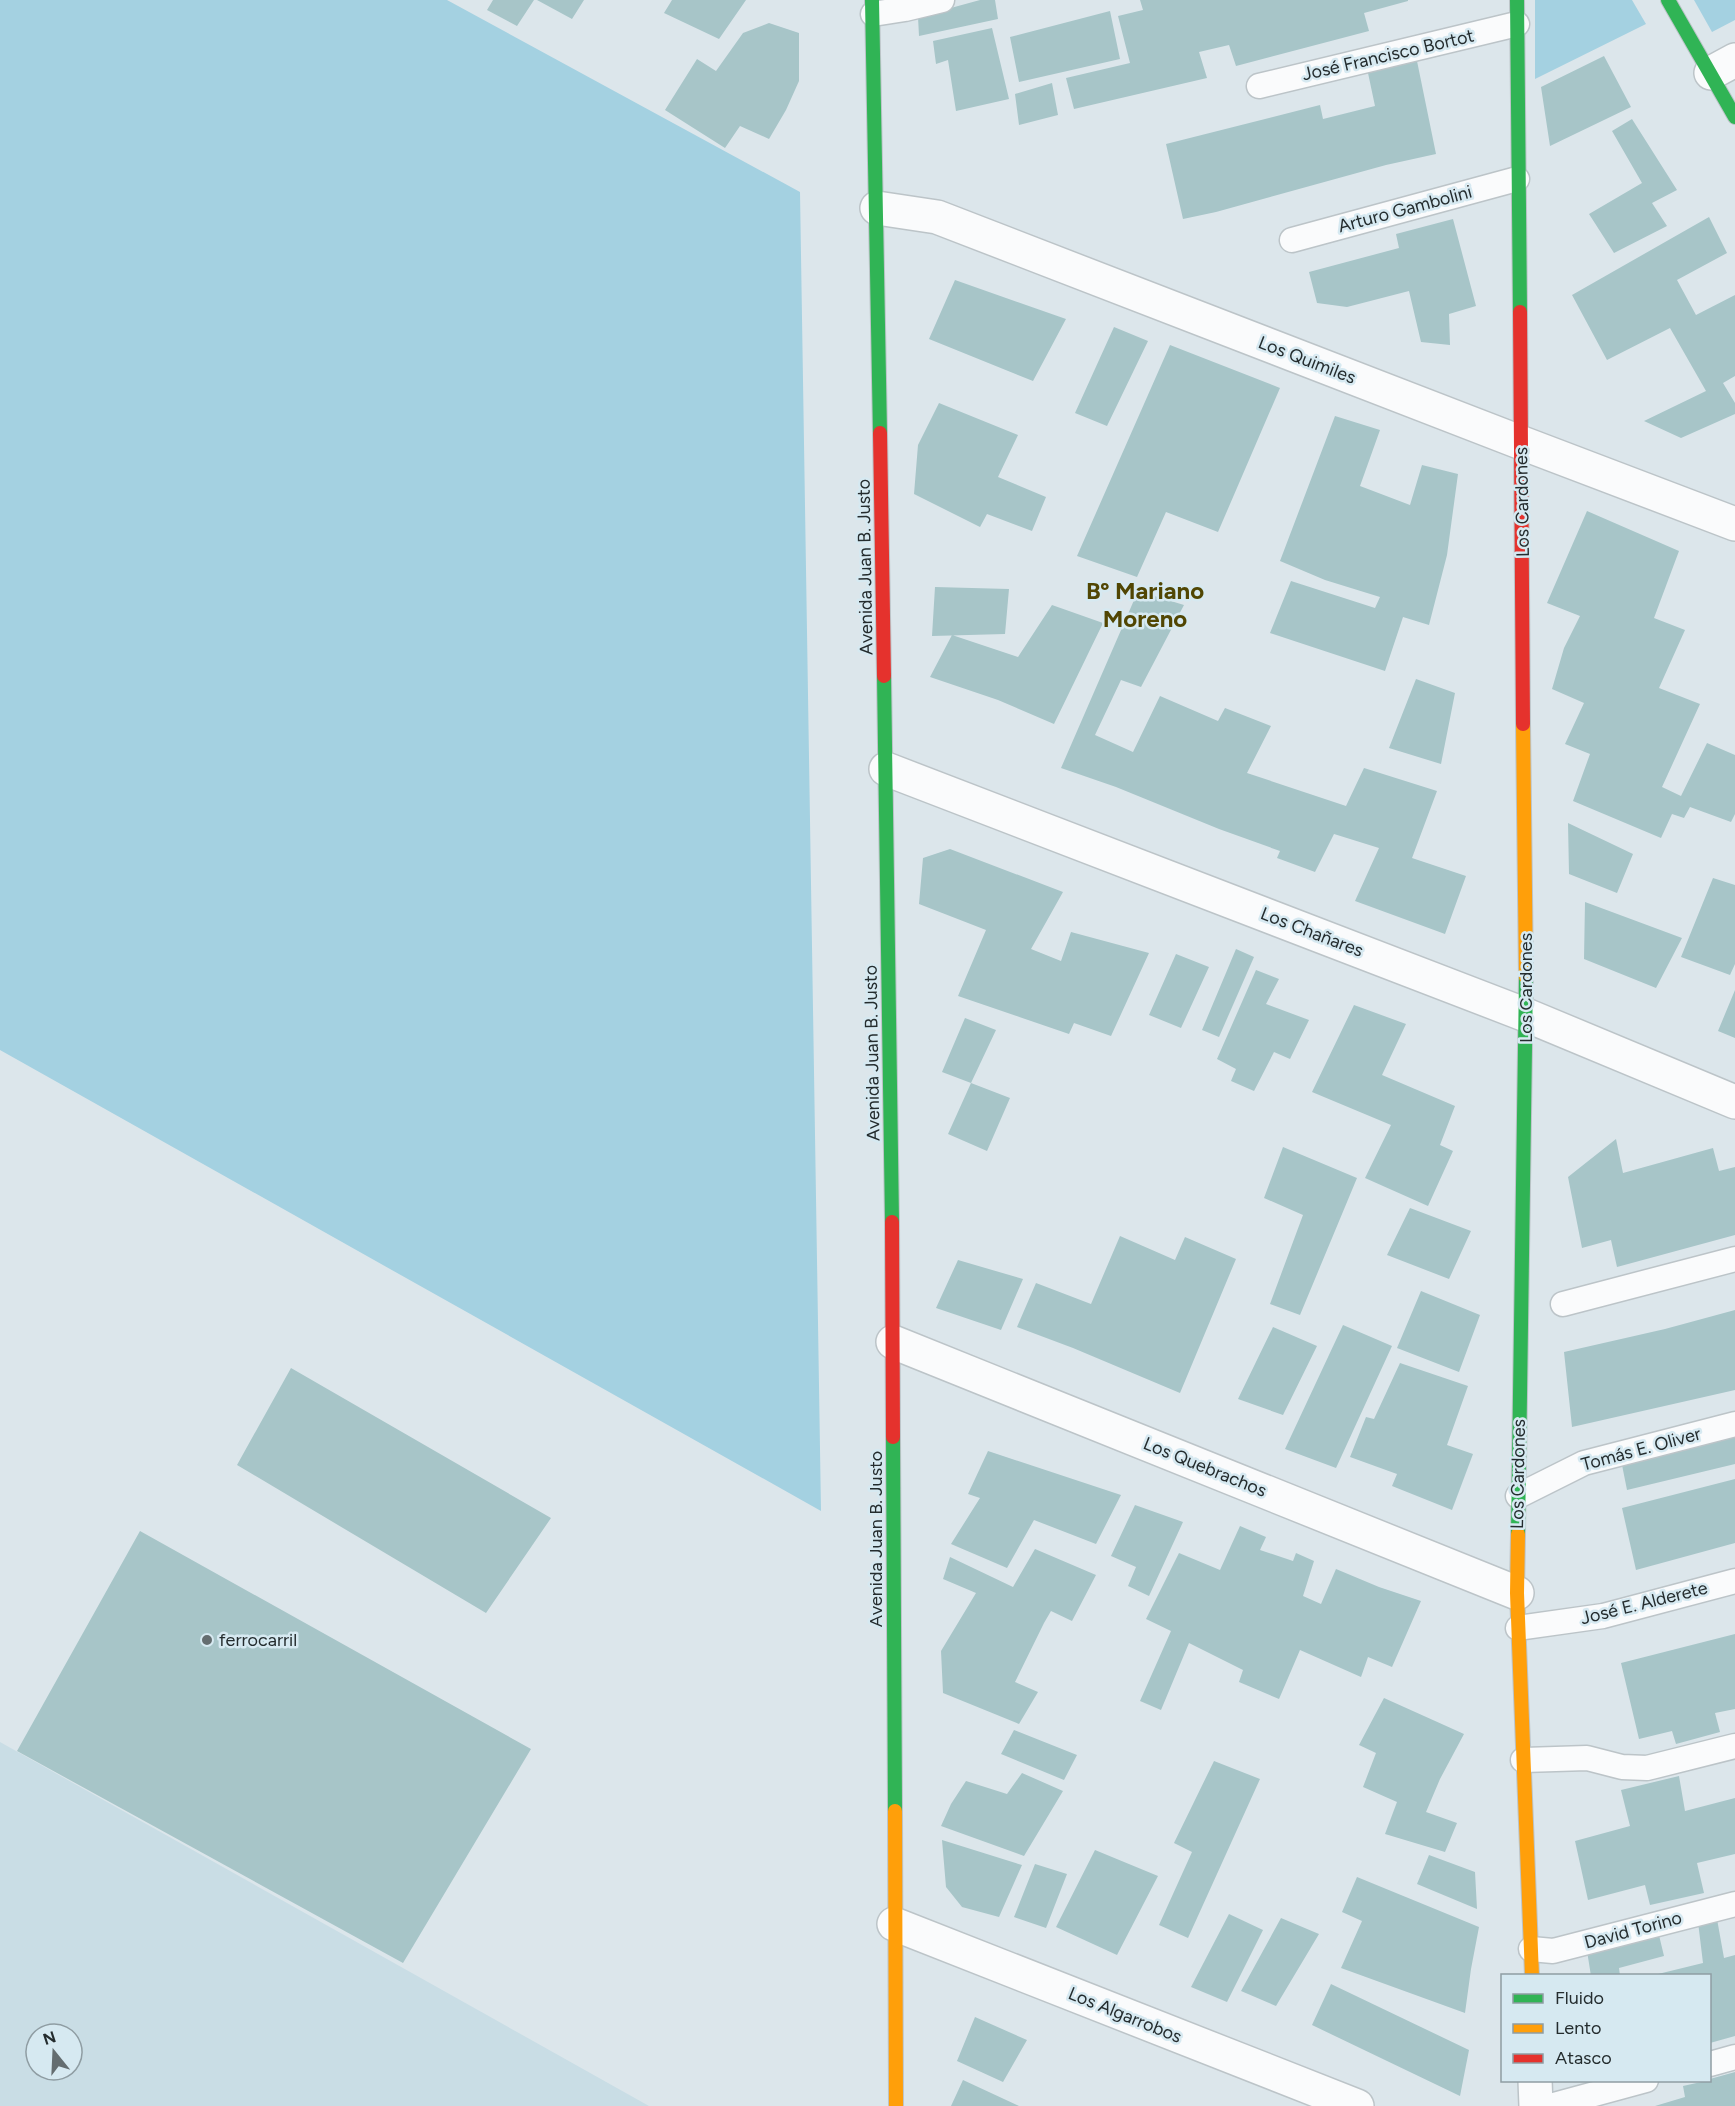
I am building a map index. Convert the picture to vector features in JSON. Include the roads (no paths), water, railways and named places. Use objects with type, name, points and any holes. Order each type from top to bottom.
[{"type":"street","name":"Los Cardones","points":[[1517,0],[1526,1015],[1517,1593],[1532,1974]]},
{"type":"street","points":[[1668,0],[1723,67],[1735,117]]},
{"type":"street","name":"Avenida Juan B. Justo","points":[[872,7],[894,1342],[896,2106]]},
{"type":"street","name":"Los Quimiles","points":[[877,208],[937,217],[1735,524]]},
{"type":"street","name":"Los Chañares","points":[[886,769],[1526,1015],[1735,1102]]},
{"type":"street","name":"Los Quebrachos","points":[[894,1342],[1517,1593]]},
{"type":"street","name":"Los Algarrobos","points":[[894,1924],[1357,2106]]},
{"type":"street","points":[[1535,2082],[1536,2106]]},
{"type":"lane","points":[[872,7],[905,9],[942,0]]},
{"type":"lane","name":"José Francisco Bortot","points":[[1259,86],[1517,24]]},
{"type":"lane","name":"Arturo Gambolini","points":[[1292,240],[1517,179]]},
{"type":"lane","points":[[1563,1304],[1735,1259]]},
{"type":"lane","name":"Tomás E. Oliver","points":[[1518,1496],[1584,1463],[1735,1424]]},
{"type":"lane","name":"José E. Alderete","points":[[1518,1628],[1603,1616],[1735,1581]]},
{"type":"lane","points":[[1523,1760],[1587,1758],[1622,1767],[1647,1767],[1735,1746]]},
{"type":"lane","name":"David Torino","points":[[1531,1949],[1553,1951],[1735,1904]]},
{"type":"lane","points":[[1711,2064],[1735,2057]]},
{"type":"lane","points":[[1550,2106],[1639,2082]]},
{"type":"place","name":"ferrocarril","points":[[207,1640]]},
{"type":"district","name":"Bº Mariano Moreno","points":[[1145,605]]}]
